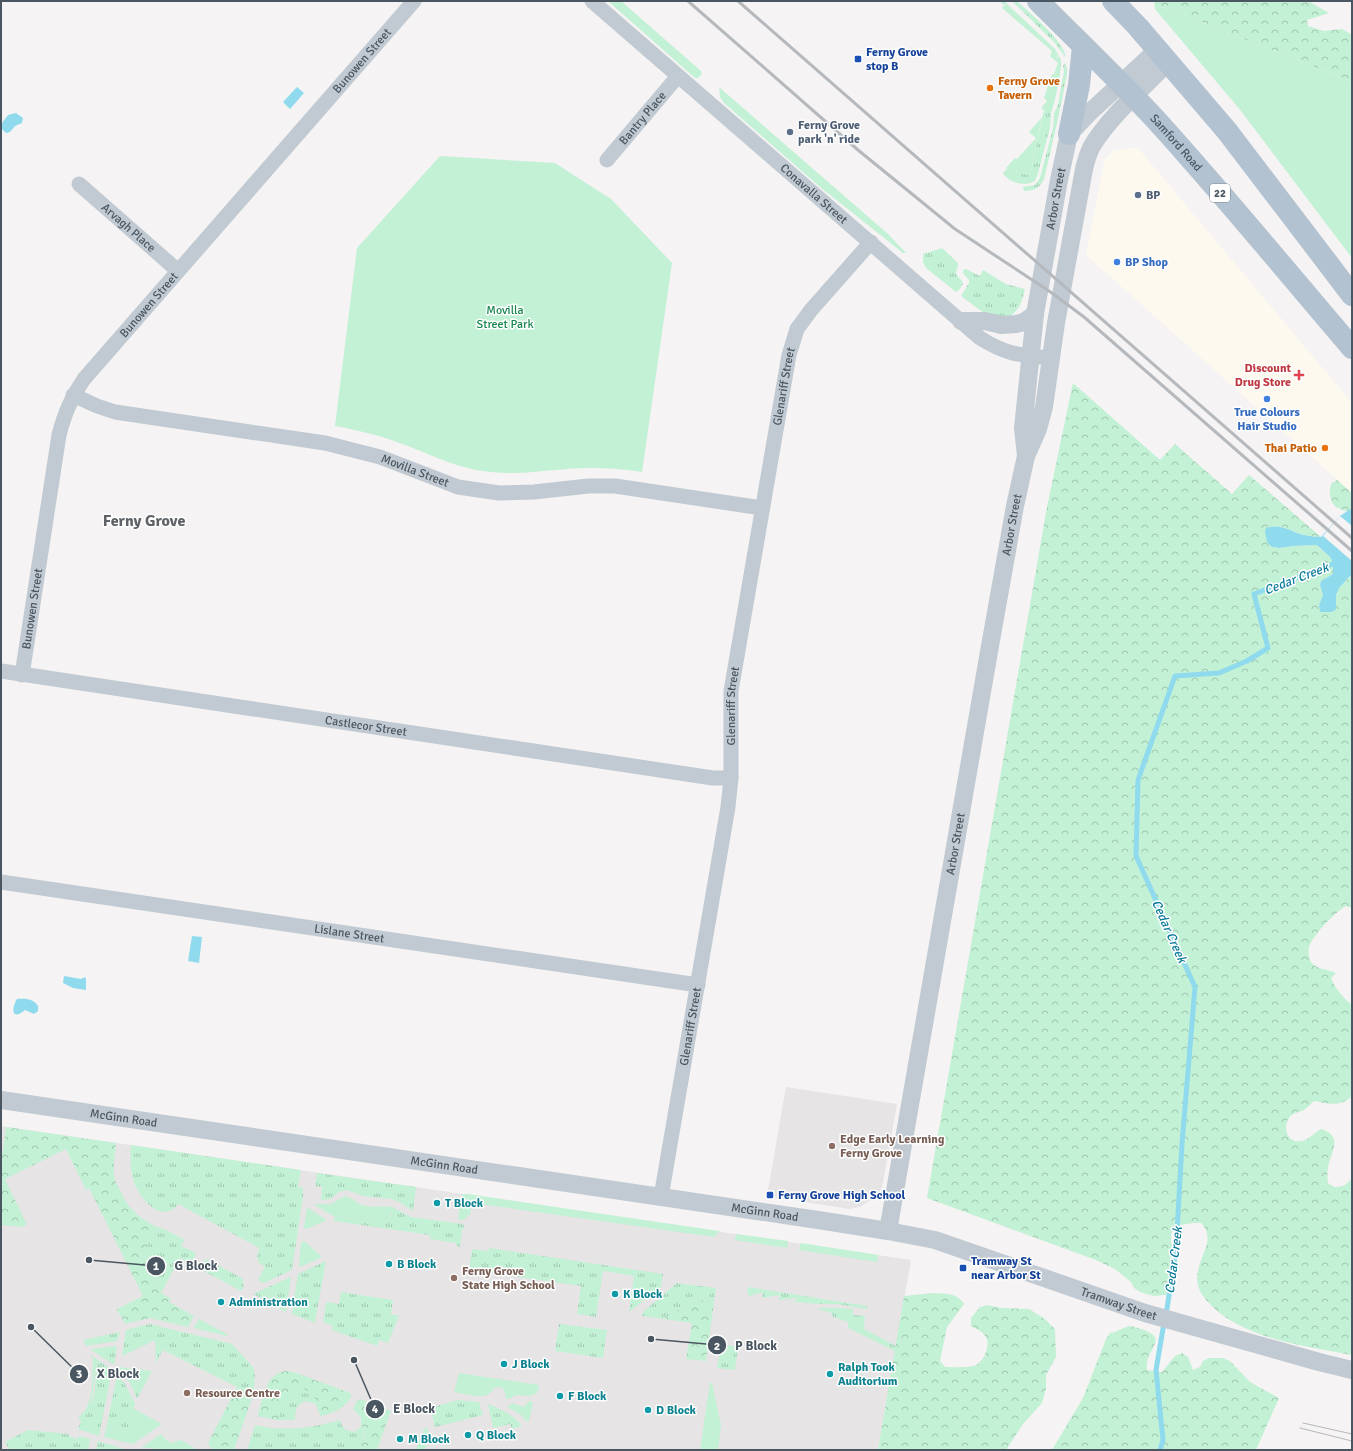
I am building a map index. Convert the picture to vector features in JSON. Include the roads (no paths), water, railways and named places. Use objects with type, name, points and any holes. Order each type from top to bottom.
[{"type":"main road","name":"Samford Road","points":[[1038,1],[1127,90],[1225,198],[1352,348]]},
{"type":"main road","points":[[1113,1],[1138,27],[1228,131],[1352,296]]},
{"type":"main road","points":[[1069,134],[1079,85],[1083,46]]},
{"type":"street","name":"Bunowen Street","points":[[22,675],[59,436],[64,414],[73,395],[84,379],[178,270],[414,1]]},
{"type":"street","name":"Conavalla Street","points":[[592,1],[980,338],[1011,354],[1051,358]]},
{"type":"street","name":"Arbor Street","points":[[1026,456],[1023,428],[1035,314],[1069,134],[1088,114],[1127,90],[1162,56]]},
{"type":"street","name":"Bantry Place","points":[[607,160],[678,76]]},
{"type":"street","name":"Arbor Street","points":[[888,1231],[990,646],[1026,456],[1038,429],[1048,390],[1051,358],[1069,246],[1086,159],[1127,90]]},
{"type":"street","name":"Arvagh Place","points":[[79,184],[178,270]]},
{"type":"street","name":"Glenariff Street","points":[[661,1197],[728,807],[731,778],[731,691],[789,355],[797,329],[811,310],[871,242]]},
{"type":"street","points":[[961,321],[985,321],[1001,325],[1016,324],[1024,322],[1035,314]]},
{"type":"street","name":"Movilla Street","points":[[73,395],[115,412],[325,443],[380,457],[458,487],[500,493],[534,492],[588,486],[614,486],[762,508]]},
{"type":"street","name":"Castlecor Street","points":[[1,671],[713,778],[731,778]]},
{"type":"street","name":"Lislane Street","points":[[1,882],[698,985]]},
{"type":"street","name":"McGinn Road","points":[[1,1100],[888,1231]]},
{"type":"street","name":"Tramway Street","points":[[888,1231],[934,1240],[1145,1313],[1223,1336],[1352,1370]]},
{"type":"water","points":[[297,87],[304,93],[290,109],[283,102]]},
{"type":"water","points":[[16,113],[23,118],[22,123],[15,126],[10,132],[6,133],[2,129],[2,123],[8,115]]},
{"type":"water","points":[[1352,508],[1352,576],[1349,577],[1339,588],[1336,595],[1336,609],[1330,612],[1320,612],[1319,605],[1323,595],[1320,585],[1321,581],[1333,574],[1333,563],[1330,557],[1316,545],[1279,548],[1272,547],[1267,542],[1265,531],[1266,528],[1281,527],[1299,534],[1321,537],[1340,516]]},
{"type":"water","points":[[192,936],[202,937],[199,963],[188,961]]},
{"type":"water","points":[[64,976],[81,979],[85,977],[86,990],[73,988],[63,983]]},
{"type":"water","points":[[17,999],[32,1000],[38,1006],[38,1011],[34,1014],[25,1010],[19,1014],[14,1013],[14,1006]]},
{"type":"waterway","name":"Cedar Creek","points":[[1166,1315],[1176,1250],[1182,1144],[1195,987],[1136,856],[1138,780],[1175,676],[1219,673],[1247,661],[1268,648],[1254,594],[1338,562]]},
{"type":"waterway","name":"Cedar Creek","points":[[1160,1450],[1163,1440],[1156,1370],[1164,1323]]},
{"type":"tram line","points":[[1303,1423],[1352,1434]]},
{"type":"tram line","points":[[1300,1428],[1352,1441]]},
{"type":"railway","points":[[688,1],[858,150],[955,229],[1052,293],[1084,317],[1352,551]]},
{"type":"railway","points":[[738,1],[1352,538]]},
{"type":"place","name":"Ferny Grove stop B","points":[[858,59]]},
{"type":"place","name":"Ferny Grove Tavern","points":[[990,88]]},
{"type":"place","name":"Ferny Grove park 'n' ride","points":[[790,132]]},
{"type":"place","name":"BP","points":[[1138,195]]},
{"type":"place","name":"BP Shop","points":[[1117,262]]},
{"type":"place","name":"Discount Drug Store","points":[[1299,375]]},
{"type":"place","name":"True Colours Hair Studio","points":[[1267,399]]},
{"type":"place","name":"Thai Patio","points":[[1325,448]]},
{"type":"place","name":"Edge Early Learning Ferny Grove","points":[[832,1146]]},
{"type":"place","name":"Ferny Grove High School","points":[[770,1195]]},
{"type":"place","name":"T Block","points":[[437,1203]]},
{"type":"place","name":"G Block","points":[[89,1260]]},
{"type":"place","name":"B Block","points":[[389,1264]]},
{"type":"place","name":"Tramway St near Arbor St","points":[[963,1268]]},
{"type":"place","name":"Ferny Grove State High School","points":[[454,1278]]},
{"type":"place","name":"K Block","points":[[615,1294]]},
{"type":"place","name":"Administration","points":[[221,1302]]},
{"type":"place","name":"X Block","points":[[31,1327]]},
{"type":"place","name":"P Block","points":[[651,1339]]},
{"type":"place","name":"E Block","points":[[354,1360]]},
{"type":"place","name":"J Block","points":[[504,1364]]},
{"type":"place","name":"Ralph Took Auditorium","points":[[830,1374]]},
{"type":"place","name":"Resource Centre","points":[[187,1393]]},
{"type":"place","name":"F Block","points":[[560,1396]]},
{"type":"place","name":"D Block","points":[[648,1410]]},
{"type":"place","name":"Q Block","points":[[468,1435]]},
{"type":"place","name":"M Block","points":[[400,1439]]},
{"type":"district","name":"Ferny Grove","points":[[144,520]]},
{"type":"park label","name":"Movilla Street Park","points":[[505,317]]}]
